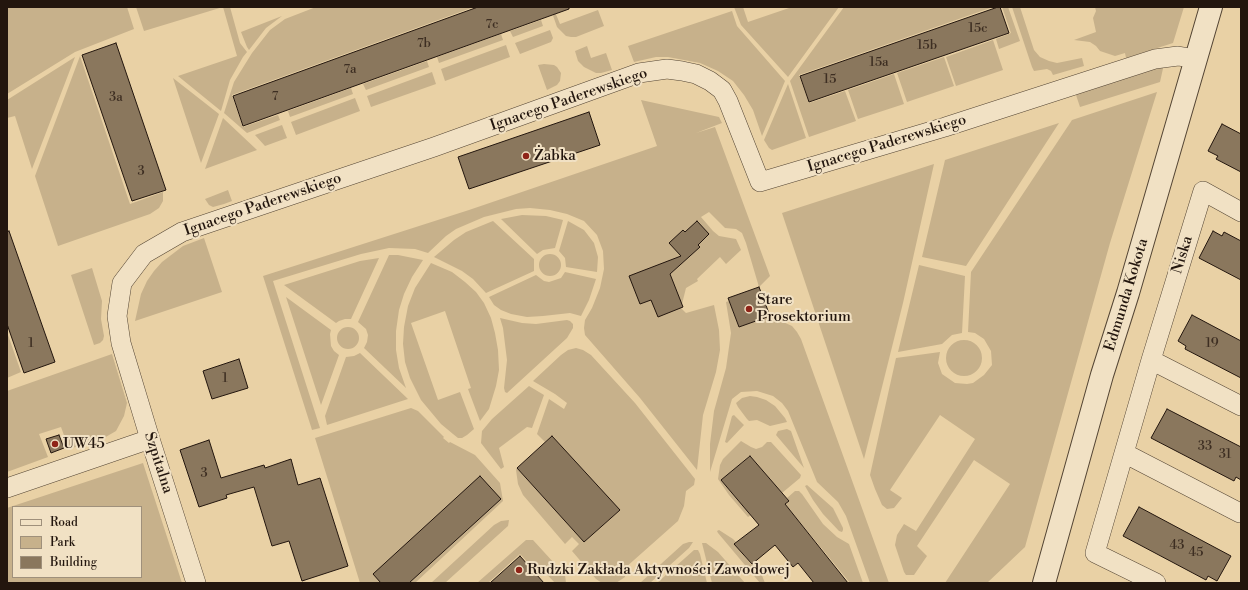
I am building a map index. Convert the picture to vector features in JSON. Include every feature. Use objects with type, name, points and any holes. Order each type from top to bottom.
[{"type":"street","name":"Edmunda Kokota","points":[[1044,583],[1102,375],[1211,7]]},
{"type":"street","name":"Ignacego Paderewskiego","points":[[121,343],[117,316],[122,284],[144,254],[182,232],[434,147],[638,73],[667,69],[682,71],[696,74],[710,81],[722,90],[728,101],[760,182],[945,127],[1155,59],[1178,56],[1196,59]]},
{"type":"street","name":"Niska","points":[[1156,583],[1095,553],[1151,360],[1203,191],[1241,212]]},
{"type":"street","name":"Szpitalna","points":[[121,343],[196,583]]},
{"type":"street","points":[[1151,360],[1241,406]]},
{"type":"street","points":[[7,488],[150,439]]},
{"type":"street","points":[[1124,453],[1240,513]]},
{"type":"green space","points":[[7,7],[127,7],[134,29],[75,52],[7,94]]},
{"type":"green space","points":[[136,7],[223,7],[144,31]]},
{"type":"green space","points":[[223,7],[230,7],[240,43],[247,52],[230,80],[221,111],[178,76],[237,56]]},
{"type":"green space","points":[[316,7],[474,7],[232,95],[243,127],[278,115],[280,120],[247,133],[224,113],[234,82],[252,53],[270,30],[285,19]]},
{"type":"green space","points":[[550,7],[553,7],[560,24],[598,10],[604,26],[576,37],[566,36],[557,27]]},
{"type":"green space","points":[[734,7],[743,7],[748,22],[792,7],[839,7],[788,77],[741,25]]},
{"type":"green space","points":[[844,7],[993,7],[799,75],[809,103],[845,91],[856,121],[809,137],[790,81]]},
{"type":"green space","points":[[1002,7],[1008,7],[1020,41],[999,49],[996,39],[1011,33]]},
{"type":"green space","points":[[1012,7],[1020,7],[1034,50],[1040,57],[1057,63],[1082,58],[1084,66],[1053,75],[1051,71],[1047,69],[1034,71]]},
{"type":"green space","points":[[1095,7],[1184,7],[1173,43],[1126,58],[1125,53],[1115,56],[1100,51],[1090,42],[1074,40],[1096,32],[1093,18],[1096,11]]},
{"type":"green space","points":[[732,11],[737,26],[785,81],[762,136],[753,110],[733,81],[718,71],[700,63],[668,57],[656,57],[634,62],[628,46]]},
{"type":"green space","points":[[282,16],[266,28],[249,50],[241,32]]},
{"type":"green space","points":[[541,20],[543,26],[513,37],[510,31]]},
{"type":"green space","points":[[550,30],[553,38],[551,42],[520,54],[515,43]]},
{"type":"green space","points":[[501,34],[503,40],[439,63],[437,57]]},
{"type":"green space","points":[[993,40],[1003,70],[956,86],[946,57]]},
{"type":"green space","points":[[506,45],[510,57],[445,81],[441,69]]},
{"type":"green space","points":[[587,46],[591,58],[606,53],[612,70],[596,73],[584,67],[578,61],[575,51]]},
{"type":"green space","points":[[80,56],[130,204],[163,192],[163,201],[159,208],[150,214],[58,246],[35,176]]},
{"type":"green space","points":[[75,57],[32,169],[15,116],[7,118],[7,100]]},
{"type":"green space","points":[[944,57],[954,86],[907,102],[897,73]]},
{"type":"green space","points":[[427,61],[429,67],[366,90],[363,84]]},
{"type":"green space","points":[[1164,64],[1160,82],[1080,107],[1075,92]]},
{"type":"green space","points":[[538,65],[554,65],[561,73],[560,81],[557,85],[547,90]]},
{"type":"green space","points":[[432,72],[436,84],[371,107],[367,96]]},
{"type":"green space","points":[[894,74],[904,104],[858,119],[848,90]]},
{"type":"green space","points":[[173,78],[219,114],[201,163]]},
{"type":"green space","points":[[788,84],[806,138],[772,150],[764,140]]},
{"type":"green space","points":[[351,88],[353,94],[290,117],[288,111]]},
{"type":"green space","points":[[1157,92],[1110,243],[1025,547],[987,583],[945,583],[1010,484],[974,460],[917,546],[927,556],[914,575],[906,575],[895,545],[897,535],[904,524],[916,531],[975,439],[940,415],[890,490],[902,498],[894,508],[887,509],[882,505],[870,475],[896,358],[940,352],[938,363],[942,374],[955,383],[973,383],[984,375],[992,365],[991,351],[984,339],[975,333],[968,332],[971,272],[1072,120]]},
{"type":"green space","points":[[355,98],[360,111],[296,135],[291,122]]},
{"type":"green space","points":[[641,100],[719,117],[722,123],[696,133],[715,127],[770,276],[759,287],[742,233],[736,229],[725,228],[709,212],[701,217],[719,236],[736,239],[741,250],[726,264],[720,257],[697,279],[698,281],[686,288],[681,308],[686,313],[714,305],[719,330],[720,350],[716,372],[703,415],[697,470],[640,398],[585,335],[585,320],[592,308],[600,288],[604,269],[603,251],[597,235],[584,221],[567,214],[550,210],[530,208],[516,209],[484,217],[456,229],[428,253],[415,249],[389,248],[361,254],[273,281],[320,428],[312,430],[263,276],[469,210],[657,146]]},
{"type":"green space","points":[[223,118],[257,150],[205,169]]},
{"type":"green space","points":[[1059,123],[966,266],[922,257],[945,160]]},
{"type":"green space","points":[[282,125],[287,138],[265,146],[255,135]]},
{"type":"green space","points":[[934,164],[903,303],[864,459],[782,213]]},
{"type":"green space","points":[[228,190],[232,201],[213,207],[209,205],[205,199]]},
{"type":"green space","points":[[522,215],[546,216],[563,220],[555,248],[543,250],[537,254],[501,219]]},
{"type":"green space","points":[[493,221],[534,259],[534,271],[486,293],[473,279],[462,271],[434,257],[466,232]]},
{"type":"green space","points":[[568,221],[584,230],[594,243],[598,257],[597,272],[566,267],[565,258],[559,251]]},
{"type":"green space","points":[[204,238],[222,292],[135,321],[141,294],[154,271],[162,262],[183,246]]},
{"type":"green space","points":[[546,254],[554,254],[561,261],[561,269],[554,276],[546,276],[539,269],[539,261]]},
{"type":"green space","points":[[389,255],[398,255],[423,260],[412,277],[404,294],[399,310],[396,331],[396,350],[399,368],[406,388],[364,348],[368,335],[366,329],[358,322]]},
{"type":"green space","points":[[379,258],[351,319],[345,319],[336,323],[284,285],[360,261]]},
{"type":"green space","points":[[431,263],[452,272],[476,292],[484,303],[491,318],[495,333],[499,370],[489,409],[480,421],[468,389],[471,388],[445,311],[411,323],[438,400],[460,392],[474,429],[462,438],[458,438],[441,424],[421,400],[410,378],[405,362],[403,344],[404,327],[408,306],[415,288]]},
{"type":"green space","points":[[919,265],[965,276],[962,333],[952,335],[942,344],[898,352]]},
{"type":"green space","points":[[92,268],[102,301],[101,319],[104,336],[100,343],[94,345],[71,275]]},
{"type":"green space","points":[[565,272],[596,279],[589,300],[581,316],[570,313],[527,317],[511,314],[494,305],[489,297],[536,275],[544,281],[549,282],[561,278]]},
{"type":"green space","points":[[286,297],[331,330],[331,346],[339,355],[321,405]]},
{"type":"green space","points":[[729,301],[739,327],[770,316],[792,326],[801,339],[889,583],[870,583],[846,516],[838,502],[817,482],[788,411],[782,403],[773,396],[757,391],[741,392],[732,399],[710,472],[710,444],[714,411],[726,368],[731,333],[726,302]]},
{"type":"green space","points":[[500,318],[522,323],[536,324],[567,320],[573,324],[573,328],[567,338],[507,393],[505,392],[504,388],[507,360],[503,328]]},
{"type":"green space","points":[[348,327],[356,330],[359,338],[356,346],[348,349],[340,346],[337,338],[340,330]]},
{"type":"green space","points":[[7,332],[21,372],[7,378]]},
{"type":"green space","points":[[968,340],[977,345],[981,351],[981,365],[977,371],[968,376],[960,376],[951,371],[947,365],[946,354],[951,345],[957,341]]},
{"type":"green space","points":[[576,348],[591,355],[635,403],[695,479],[694,485],[686,491],[684,506],[678,521],[625,568],[625,577],[616,583],[602,583],[596,579],[572,551],[579,544],[572,537],[565,544],[523,495],[518,484],[517,468],[584,542],[619,511],[552,436],[545,442],[537,434],[549,399],[564,409],[567,403],[533,381],[561,355],[568,350]]},
{"type":"green space","points":[[360,353],[408,399],[327,425],[325,416],[346,357],[354,356]]},
{"type":"green space","points":[[112,354],[127,403],[124,416],[116,431],[104,438],[69,449],[61,427],[39,434],[48,457],[7,472],[7,391]]},
{"type":"green space","points":[[529,386],[544,395],[532,428],[527,427],[499,448],[504,467],[501,469],[481,443],[482,431],[492,419]]},
{"type":"green space","points":[[750,396],[766,400],[775,406],[787,422],[770,426],[757,420],[749,421],[736,403],[742,398]]},
{"type":"green space","points":[[411,408],[418,411],[449,443],[450,442],[475,455],[500,483],[503,501],[415,583],[360,583],[315,438]]},
{"type":"green space","points":[[734,415],[744,425],[727,443],[725,442],[732,416]]},
{"type":"green space","points":[[787,429],[791,431],[804,468],[776,435],[778,431]]},
{"type":"green space","points":[[741,441],[756,449],[762,447],[767,442],[771,442],[801,475],[800,478],[782,493],[749,456],[722,480],[751,515],[748,517],[729,495],[718,479],[720,465],[723,459]]},
{"type":"green space","points":[[143,463],[182,583],[7,583],[7,508],[12,506],[12,578],[142,578],[142,506],[13,506]]},
{"type":"green space","points":[[807,485],[833,508],[843,528],[842,532],[839,531],[823,514],[805,486]]},
{"type":"green space","points":[[795,491],[799,491],[802,494],[823,524],[837,537],[849,544],[863,583],[850,583],[785,504],[789,501],[787,498]]},
{"type":"green space","points":[[509,520],[508,526],[445,583],[431,583],[494,525],[501,521]]},
{"type":"green space","points":[[719,530],[737,543],[735,545],[751,564],[753,563],[761,573],[765,583],[760,583],[718,533],[717,531]]},
{"type":"green space","points":[[526,540],[533,540],[565,575],[566,583],[555,583],[538,565],[533,568],[520,554],[488,583],[477,583]]},
{"type":"green space","points":[[693,542],[689,548],[650,583],[640,583],[683,544]]},
{"type":"green space","points":[[702,543],[706,543],[718,552],[745,583],[712,583]]},
{"type":"green space","points":[[694,550],[698,550],[700,554],[707,583],[657,583]]},
{"type":"building","points":[[478,7],[569,7],[569,9],[243,126],[233,96]]},
{"type":"building","points":[[1000,7],[1009,33],[809,102],[800,76]]},
{"type":"building","points":[[116,43],[166,190],[132,201],[82,55]]},
{"type":"building","points":[[589,112],[600,145],[469,189],[458,157]]},
{"type":"building","points":[[1222,124],[1241,134],[1241,172],[1216,159],[1218,156],[1208,151]]},
{"type":"building","points":[[697,221],[709,234],[698,245],[700,247],[670,274],[683,307],[658,317],[651,300],[640,304],[629,276],[681,256],[669,243],[683,230],[685,232]]},
{"type":"building","points":[[9,231],[55,362],[24,373],[7,324],[7,232]]},
{"type":"building","points":[[1213,231],[1222,236],[1224,232],[1241,241],[1241,280],[1199,258]]},
{"type":"building","name":"Stare Prosektorium","points":[[759,287],[770,316],[739,327],[728,298]]},
{"type":"building","points":[[1192,315],[1241,341],[1241,378],[1185,349],[1186,346],[1178,341]]},
{"type":"building","points":[[239,359],[248,388],[212,399],[203,371]]},
{"type":"building","points":[[1167,409],[1241,447],[1241,480],[1236,477],[1234,481],[1151,438]]},
{"type":"building","name":"UW45","points":[[59,435],[64,448],[51,453],[46,439]]},
{"type":"building","points":[[552,436],[620,510],[584,542],[517,468]]},
{"type":"building","points":[[209,440],[221,478],[264,465],[265,468],[291,459],[298,485],[320,478],[348,566],[302,581],[289,541],[272,546],[254,487],[226,495],[227,498],[199,507],[180,450]]},
{"type":"building","points":[[750,456],[789,501],[785,504],[848,583],[814,583],[798,563],[793,567],[775,545],[752,564],[734,544],[759,525],[721,480]]},
{"type":"building","points":[[480,476],[501,499],[409,583],[381,583],[373,574]]},
{"type":"building","points":[[1139,507],[1231,556],[1217,581],[1208,576],[1206,580],[1123,536]]},
{"type":"building","name":"Rudzki Zakłada Aktywności Zawodowej","points":[[520,556],[544,583],[490,583]]},
{"type":"place","name":"Żabka","points":[[526,156]]},
{"type":"place","name":"Stare Prosektorium","points":[[749,309]]},
{"type":"place","name":"UW45","points":[[55,444]]},
{"type":"place","name":"Rudzki Zakłada Aktywności Zawodowej","points":[[519,570]]}]
